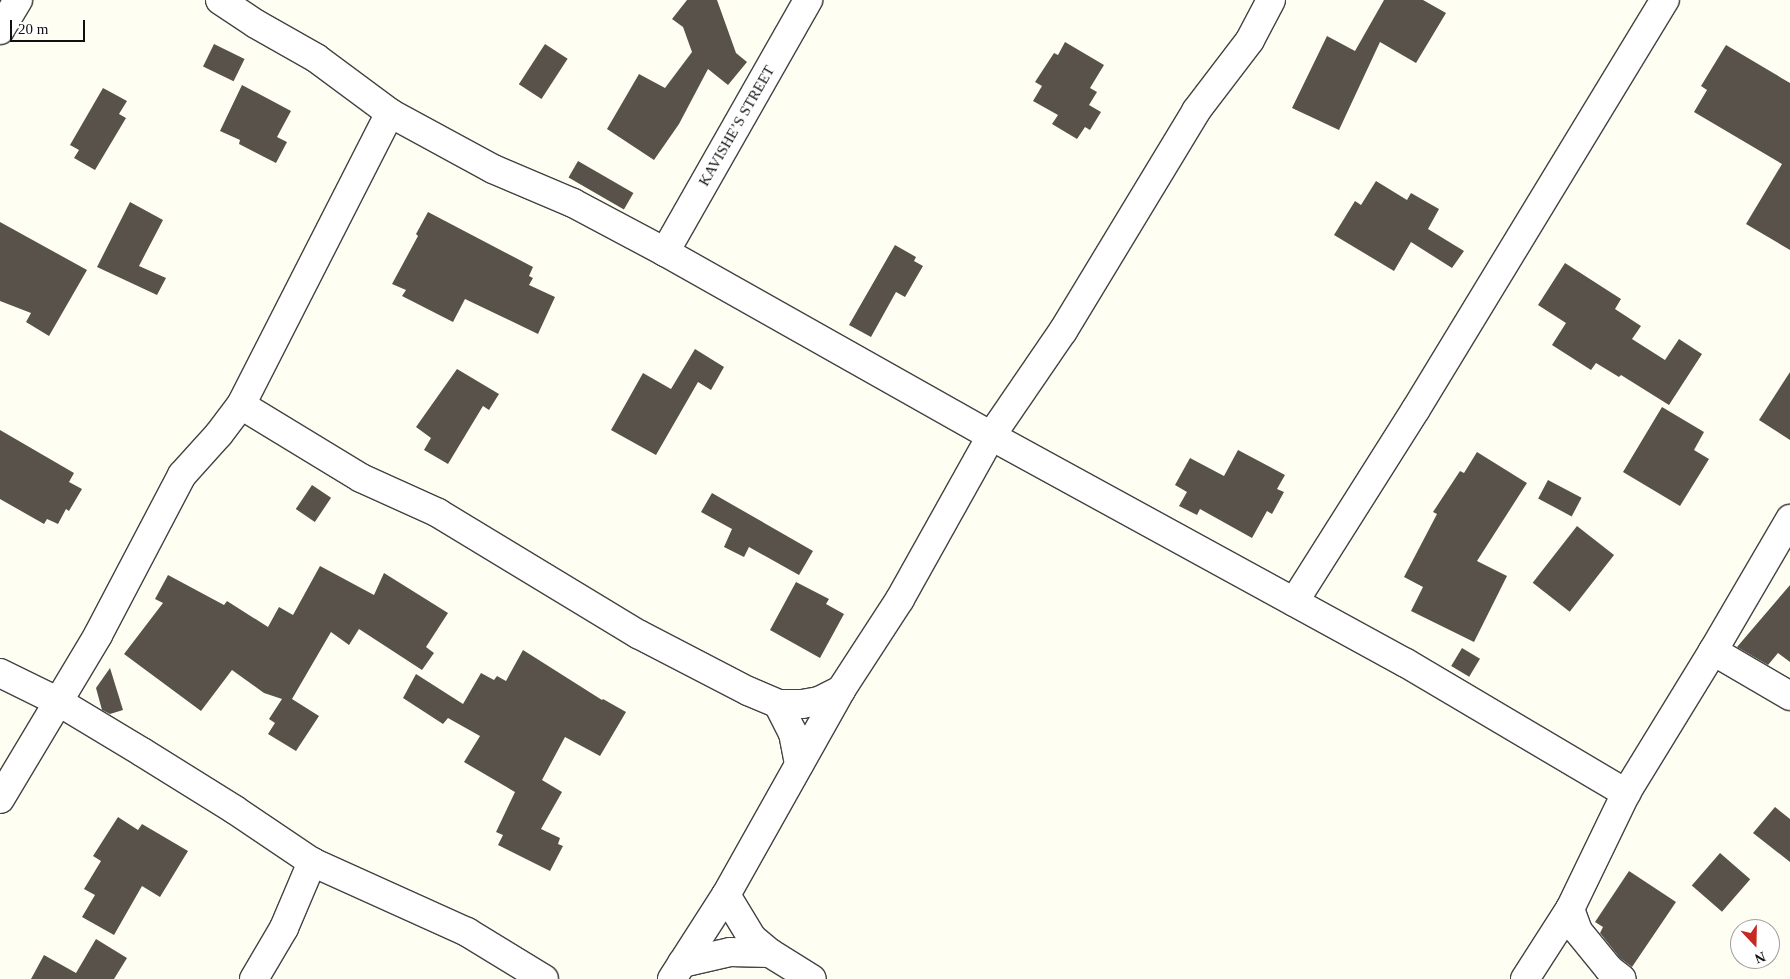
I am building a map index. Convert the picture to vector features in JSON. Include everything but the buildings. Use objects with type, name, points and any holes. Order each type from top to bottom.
[{"type":"street","points":[[0,30],[18,0]]},
{"type":"street","points":[[220,0],[256,24],[316,58],[390,113],[493,169],[573,203],[665,252],[991,436],[1406,663],[1626,793]]},
{"type":"street","name":"KAVISHE’S STREET","points":[[665,252],[808,0]]},
{"type":"street","points":[[677,971],[726,895],[841,690],[900,599],[991,436],[1063,331],[1196,111],[1250,40],[1271,0]]},
{"type":"street","points":[[1294,602],[1431,384],[1665,0]]},
{"type":"street","points":[[0,799],[98,635],[182,476],[219,434],[241,405],[390,113]]},
{"type":"street","points":[[241,405],[361,478],[438,513],[638,634],[748,691],[778,704],[802,704],[819,701],[841,690]]},
{"type":"street","points":[[1525,979],[1570,909],[1626,793],[1713,651],[1790,519]]},
{"type":"street","points":[[1713,651],[1790,696]]},
{"type":"street","points":[[0,673],[59,702],[235,810],[312,862],[467,932],[544,979]]},
{"type":"street","points":[[778,704],[793,733],[798,764]]},
{"type":"street","points":[[254,979],[284,928],[312,862]]},
{"type":"street","points":[[726,895],[752,938],[770,953],[812,979]]},
{"type":"street","points":[[1570,909],[1578,931],[1608,969],[1622,979]]},
{"type":"street","points":[[677,971],[730,952],[770,953]]}]
